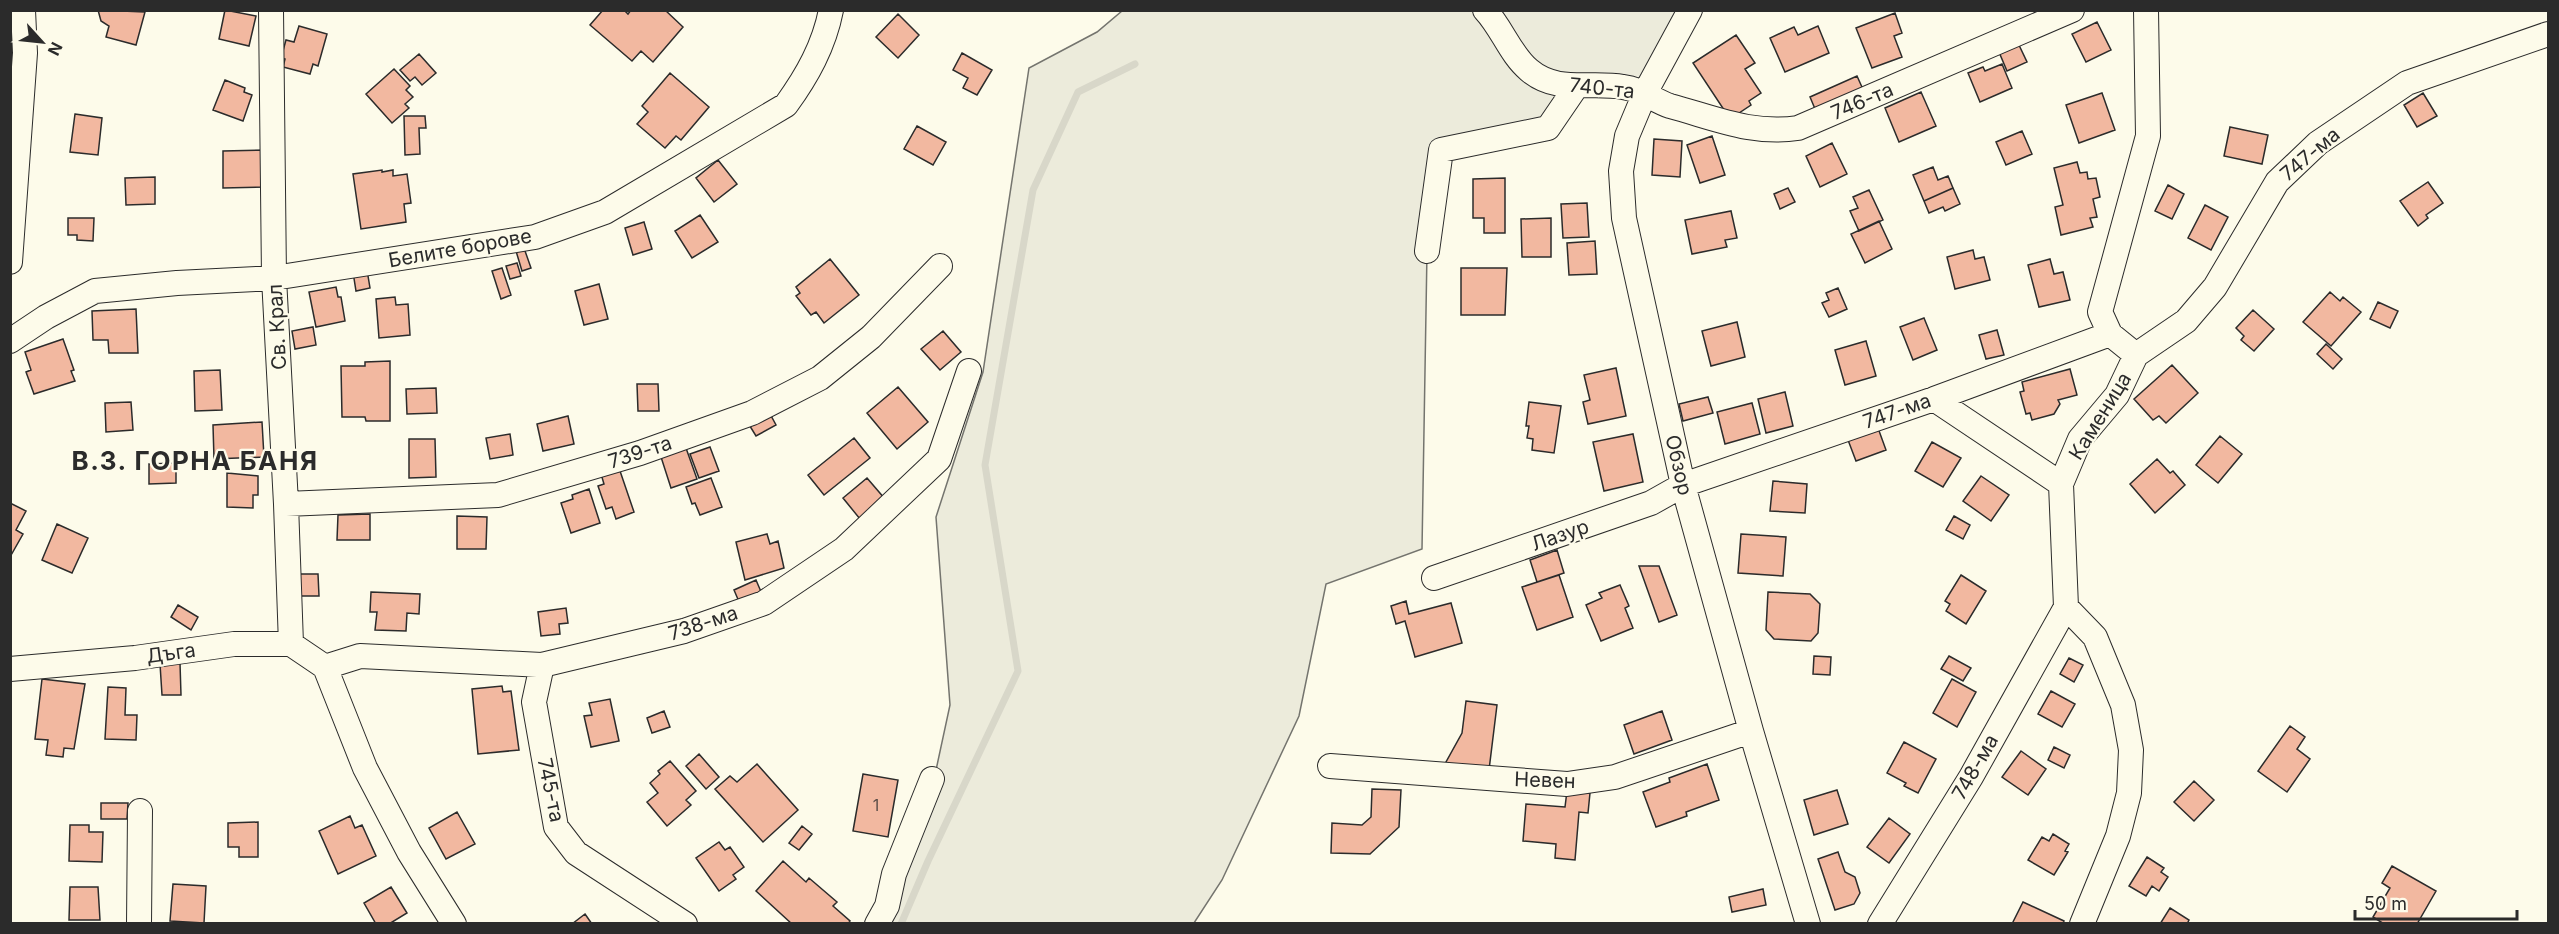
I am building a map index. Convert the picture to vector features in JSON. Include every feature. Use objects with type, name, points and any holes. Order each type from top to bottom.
[{"type":"street","points":[[10,262],[24,53],[23,10]]},
{"type":"street","name":"Св. Крал","points":[[271,10],[274,278],[291,644]]},
{"type":"street","name":"Белите борове","points":[[10,341],[46,317],[95,291],[177,283],[274,278],[535,237],[605,212],[786,105],[806,77],[828,29],[831,10]]},
{"type":"street","name":"740-та","points":[[1485,10],[1516,58],[1531,72],[1544,79],[1576,87],[1624,87],[1645,93]]},
{"type":"street","name":"Обзор","points":[[1690,10],[1645,93],[1627,136],[1621,171],[1624,218],[1683,485],[1751,731],[1808,924]]},
{"type":"street","name":"746-та","points":[[1645,93],[1657,102],[1757,130],[1776,132],[1798,128],[2072,10]]},
{"type":"street","points":[[2110,334],[2100,312],[2148,136],[2145,10]]},
{"type":"street","name":"747-ма","points":[[2136,355],[2186,321],[2215,287],[2277,182],[2318,143],[2407,83],[2548,34]]},
{"type":"street","points":[[1427,252],[1442,150],[1548,128],[1576,87]]},
{"type":"street","name":"739-та","points":[[286,504],[498,495],[640,453],[741,417],[820,378],[871,337],[940,266]]},
{"type":"street","name":"Каменица","points":[[2066,607],[2061,484],[2080,440],[2117,396],[2136,355],[2110,334]]},
{"type":"street","name":"747-ма","points":[[1683,485],[1934,399],[2110,334]]},
{"type":"street","name":"738-ма","points":[[325,667],[360,656],[542,665],[684,631],[764,603],[844,549],[939,459],[969,371]]},
{"type":"street","points":[[1934,399],[2061,484]]},
{"type":"street","name":"Лазур","points":[[1434,578],[1651,503],[1683,485]]},
{"type":"street","points":[[2066,607],[2095,637],[2123,705],[2130,750],[2129,793],[2118,836],[2082,924]]},
{"type":"street","name":"748-ма","points":[[1880,924],[1971,777],[2066,607]]},
{"type":"street","name":"Дъга","points":[[10,669],[135,657],[234,644],[291,644]]},
{"type":"street","points":[[291,644],[325,667],[365,768],[409,852],[454,924]]},
{"type":"street","name":"745-та","points":[[542,665],[534,702],[556,827],[576,853],[685,924]]},
{"type":"street","name":"Невен","points":[[1330,766],[1567,784],[1615,777],[1751,731]]},
{"type":"street","points":[[877,924],[887,906],[894,874],[932,779]]},
{"type":"street","points":[[139,924],[140,811]]},
{"type":"shaded area","points":[[1122,11],[1690,11],[1645,93],[1576,87],[1548,128],[1441,150],[1427,252],[1422,549],[1326,584],[1299,716],[1222,880],[1194,923],[877,924],[930,798],[950,705],[936,517],[983,372],[1029,68],[1097,32]]},
{"type":"building","points":[[98,10],[145,12],[136,45],[106,37],[109,26],[101,21]]},
{"type":"building","points":[[225,10],[256,16],[249,46],[219,39]]},
{"type":"building","points":[[603,10],[624,10],[628,14],[631,10],[665,10],[683,27],[653,62],[641,51],[632,61],[590,25]]},
{"type":"building","points":[[1895,13],[1902,33],[1894,36],[1902,57],[1872,68],[1856,28]]},
{"type":"building","points":[[898,14],[919,35],[898,58],[876,37]]},
{"type":"building","points":[[2097,22],[2111,50],[2086,62],[2072,34]]},
{"type":"building","points":[[299,26],[327,34],[318,66],[313,64],[310,74],[283,67],[285,59],[281,58],[286,40],[294,42]]},
{"type":"building","points":[[1818,26],[1829,53],[1785,72],[1770,38],[1794,27],[1798,35]]},
{"type":"building","points":[[1736,35],[1755,63],[1745,69],[1761,93],[1749,101],[1751,105],[1730,119],[1693,63]]},
{"type":"building","points":[[2018,43],[2027,62],[2007,71],[1999,52]]},
{"type":"building","points":[[962,53],[992,70],[977,95],[963,88],[968,78],[953,70]]},
{"type":"building","points":[[419,54],[436,73],[422,85],[415,77],[410,81],[400,70]]},
{"type":"building","points":[[2002,64],[2012,88],[1980,102],[1968,73],[1983,67],[1985,71]]},
{"type":"building","points":[[394,69],[410,86],[406,90],[413,97],[405,104],[409,108],[392,123],[366,94]]},
{"type":"building","points":[[670,73],[709,107],[681,140],[676,136],[665,148],[637,124],[648,112],[642,106]]},
{"type":"building","points":[[1857,76],[1866,96],[1818,116],[1810,97]]},
{"type":"building","points":[[225,80],[245,88],[244,92],[252,95],[243,121],[213,110]]},
{"type":"building","points":[[1921,92],[1936,126],[1899,142],[1885,108]]},
{"type":"building","points":[[2102,93],[2115,130],[2079,143],[2066,105]]},
{"type":"building","points":[[2423,93],[2437,116],[2417,127],[2404,105]]},
{"type":"building","points":[[75,114],[102,118],[98,155],[70,152]]},
{"type":"building","points":[[404,116],[425,116],[426,128],[419,128],[420,154],[405,155]]},
{"type":"building","points":[[917,126],[946,142],[933,165],[904,149]]},
{"type":"building","points":[[2230,127],[2268,135],[2262,164],[2224,156]]},
{"type":"building","points":[[2022,131],[2032,154],[2006,165],[1996,142]]},
{"type":"building","points":[[1712,136],[1725,175],[1700,183],[1687,145]]},
{"type":"building","points":[[1654,139],[1682,141],[1680,177],[1652,175]]},
{"type":"building","points":[[1832,143],[1847,174],[1820,187],[1806,156]]},
{"type":"building","points":[[266,150],[266,187],[223,188],[223,151]]},
{"type":"building","points":[[718,160],[737,184],[714,202],[696,178]]},
{"type":"building","points":[[2077,162],[2080,173],[2087,172],[2088,179],[2096,178],[2100,197],[2093,199],[2097,217],[2090,218],[2093,227],[2061,235],[2055,207],[2063,205],[2054,168]]},
{"type":"building","points":[[1933,167],[1938,180],[1948,176],[1953,188],[1924,201],[1913,175]]},
{"type":"building","points":[[382,170],[382,172],[393,170],[393,176],[407,174],[411,203],[404,204],[406,222],[361,229],[353,174]]},
{"type":"building","points":[[155,177],[155,204],[126,205],[125,178]]},
{"type":"building","points":[[1505,178],[1505,233],[1484,233],[1484,218],[1473,218],[1473,179]]},
{"type":"building","points":[[2428,182],[2443,203],[2426,215],[2428,218],[2418,226],[2400,201]]},
{"type":"building","points":[[2168,185],[2184,194],[2172,219],[2155,211]]},
{"type":"building","points":[[1788,188],[1795,202],[1780,209],[1774,194]]},
{"type":"building","points":[[1953,188],[1960,204],[1945,211],[1943,207],[1929,213],[1924,201]]},
{"type":"building","points":[[1869,190],[1883,220],[1859,231],[1850,211],[1858,208],[1853,197]]},
{"type":"building","points":[[1587,203],[1589,237],[1563,238],[1561,204]]},
{"type":"building","points":[[2205,205],[2228,217],[2211,250],[2188,238]]},
{"type":"building","points":[[1731,211],[1737,238],[1725,240],[1727,247],[1692,254],[1685,220]]},
{"type":"building","points":[[700,215],[718,242],[692,258],[675,231]]},
{"type":"building","points":[[68,218],[94,218],[93,241],[77,240],[77,235],[68,235]]},
{"type":"building","points":[[1551,218],[1551,257],[1522,257],[1521,219]]},
{"type":"building","points":[[1879,221],[1892,249],[1865,263],[1851,234]]},
{"type":"building","points":[[644,222],[652,249],[633,255],[625,228]]},
{"type":"building","points":[[1595,241],[1597,274],[1569,275],[1567,243]]},
{"type":"building","points":[[524,248],[531,268],[522,271],[516,251]]},
{"type":"building","points":[[1973,250],[1975,259],[1984,257],[1990,280],[1955,289],[1947,257]]},
{"type":"building","points":[[830,259],[859,295],[824,323],[816,312],[811,315],[796,296],[800,293],[796,287]]},
{"type":"building","points":[[2050,259],[2054,274],[2063,272],[2070,300],[2039,307],[2028,265]]},
{"type":"building","points":[[517,263],[521,276],[510,279],[506,266]]},
{"type":"building","points":[[502,268],[511,295],[501,299],[492,271]]},
{"type":"building","points":[[1461,268],[1507,268],[1505,315],[1461,315]]},
{"type":"building","points":[[367,270],[370,288],[356,291],[353,272]]},
{"type":"building","points":[[599,284],[608,319],[584,325],[575,291]]},
{"type":"building","points":[[336,287],[338,297],[341,297],[345,321],[316,327],[309,292]]},
{"type":"building","points":[[1838,288],[1847,309],[1829,317],[1822,303],[1829,300],[1826,293]]},
{"type":"building","points":[[2330,292],[2340,301],[2343,297],[2361,312],[2331,346],[2303,322]]},
{"type":"building","points":[[395,297],[396,305],[408,304],[410,335],[379,338],[376,299]]},
{"type":"building","points":[[2378,302],[2398,311],[2390,328],[2370,319]]},
{"type":"building","points":[[136,309],[138,353],[109,353],[108,340],[93,340],[92,311]]},
{"type":"building","points":[[2253,310],[2274,329],[2254,351],[2241,340],[2244,336],[2236,328]]},
{"type":"building","points":[[1924,318],[1937,350],[1913,360],[1900,327]]},
{"type":"building","points":[[1737,322],[1745,357],[1711,366],[1702,331]]},
{"type":"building","points":[[313,327],[316,345],[295,349],[292,331]]},
{"type":"building","points":[[1997,330],[2004,355],[1986,359],[1979,335]]},
{"type":"building","points":[[943,331],[961,352],[940,370],[921,349]]},
{"type":"building","points":[[63,339],[74,370],[71,371],[75,381],[34,394],[26,372],[31,370],[25,352]]},
{"type":"building","points":[[1866,341],[1876,376],[1845,385],[1835,350]]},
{"type":"building","points":[[2326,344],[2342,359],[2333,369],[2317,354]]},
{"type":"building","points":[[390,361],[390,421],[366,421],[365,417],[342,417],[341,366],[365,366],[365,362]]},
{"type":"building","points":[[2172,365],[2198,393],[2166,423],[2159,416],[2153,420],[2134,399]]},
{"type":"building","points":[[1616,368],[1626,416],[1588,424],[1583,402],[1590,400],[1584,375]]},
{"type":"building","points":[[2070,369],[2077,395],[2058,400],[2060,404],[2054,414],[2032,420],[2030,413],[2026,414],[2020,392],[2024,391],[2022,382]]},
{"type":"building","points":[[220,370],[222,410],[195,411],[194,371]]},
{"type":"building","points":[[637,384],[658,384],[659,411],[638,411]]},
{"type":"building","points":[[898,387],[928,422],[897,449],[867,413]]},
{"type":"building","points":[[436,388],[437,413],[407,414],[406,389]]},
{"type":"building","points":[[1785,392],[1793,426],[1766,433],[1758,399]]},
{"type":"building","points":[[1708,397],[1713,413],[1683,421],[1679,404]]},
{"type":"building","points":[[131,402],[133,430],[106,432],[105,403]]},
{"type":"building","points":[[1529,402],[1561,406],[1554,453],[1532,450],[1533,439],[1527,438],[1529,426],[1526,426]]},
{"type":"building","points":[[1752,403],[1760,434],[1725,444],[1717,412]]},
{"type":"building","points":[[769,412],[776,425],[756,436],[748,423]]},
{"type":"building","points":[[568,416],[574,444],[543,451],[537,424]]},
{"type":"building","points":[[262,422],[264,457],[214,459],[213,425]]},
{"type":"building","points":[[1878,428],[1886,450],[1856,461],[1848,440]]},
{"type":"building","points":[[510,434],[513,455],[490,459],[486,438]]},
{"type":"building","points":[[1633,434],[1643,482],[1604,491],[1593,442]]},
{"type":"building","points":[[2220,436],[2242,454],[2218,483],[2196,465]]},
{"type":"building","points":[[854,438],[870,458],[824,495],[808,475]]},
{"type":"building","points":[[409,439],[435,439],[436,477],[409,478]]},
{"type":"building","points":[[1932,442],[1961,458],[1943,487],[1915,471]]},
{"type":"building","points":[[710,447],[719,471],[699,478],[690,454]]},
{"type":"building","points":[[686,448],[697,479],[671,488],[661,457]]},
{"type":"building","points":[[2157,459],[2170,473],[2173,471],[2185,485],[2155,513],[2130,484]]},
{"type":"building","points":[[176,463],[176,483],[149,484],[149,464]]},
{"type":"building","points":[[619,468],[634,512],[616,519],[612,507],[606,509],[598,486],[604,484],[601,474]]},
{"type":"building","points":[[227,473],[258,476],[258,495],[253,495],[253,508],[227,507]]},
{"type":"building","points":[[1981,476],[2009,495],[1991,521],[1963,501]]},
{"type":"building","points":[[711,478],[722,507],[700,515],[695,503],[692,504],[686,487]]},
{"type":"building","points":[[867,478],[885,499],[860,519],[843,498]]},
{"type":"building","points":[[1773,481],[1807,484],[1805,513],[1770,511]]},
{"type":"building","points":[[589,489],[600,523],[571,533],[561,503],[573,499],[572,495]]},
{"type":"building","points":[[10,503],[26,511],[16,530],[23,534],[10,557]]},
{"type":"building","points":[[370,514],[370,540],[337,540],[338,515]]},
{"type":"building","points":[[457,516],[487,517],[486,549],[457,549]]},
{"type":"building","points":[[1954,516],[1970,525],[1963,539],[1946,530]]},
{"type":"building","points":[[57,524],[88,538],[72,573],[42,560]]},
{"type":"building","points":[[767,534],[770,544],[778,541],[784,568],[745,580],[736,542]]},
{"type":"building","points":[[1741,534],[1786,537],[1783,576],[1738,573]]},
{"type":"building","points":[[1557,550],[1564,573],[1537,582],[1530,560]]},
{"type":"building","points":[[1639,566],[1659,566],[1677,615],[1659,622]]},
{"type":"building","points":[[294,574],[318,574],[319,596],[294,596]]},
{"type":"building","points":[[1559,575],[1573,617],[1537,630],[1522,587]]},
{"type":"building","points":[[1961,575],[1986,591],[1966,624],[1946,611],[1950,604],[1945,601]]},
{"type":"building","points":[[756,580],[762,594],[740,604],[734,590]]},
{"type":"building","points":[[1620,585],[1629,606],[1625,608],[1633,628],[1601,641],[1586,605],[1602,598],[1599,593]]},
{"type":"building","points":[[371,592],[420,594],[419,614],[407,613],[406,631],[375,630],[377,612],[370,612]]},
{"type":"building","points":[[1768,592],[1810,594],[1820,604],[1818,633],[1811,641],[1774,639],[1766,630]]},
{"type":"building","points":[[1406,601],[1409,614],[1451,603],[1462,643],[1415,657],[1405,621],[1396,624],[1391,606]]},
{"type":"building","points":[[178,605],[198,617],[191,630],[171,617]]},
{"type":"building","points":[[566,608],[568,623],[559,624],[560,634],[541,636],[538,612]]},
{"type":"building","points":[[1814,656],[1831,657],[1830,675],[1813,674]]},
{"type":"building","points":[[1949,656],[1971,668],[1963,681],[1941,669]]},
{"type":"building","points":[[2069,658],[2083,665],[2074,682],[2060,674]]},
{"type":"building","points":[[180,663],[181,695],[162,695],[160,664]]},
{"type":"building","points":[[42,679],[85,684],[74,749],[64,748],[63,757],[46,755],[48,740],[35,739]]},
{"type":"building","points":[[1952,679],[1976,692],[1957,727],[1933,713]]},
{"type":"building","points":[[502,686],[503,692],[511,691],[519,750],[478,754],[472,689]]},
{"type":"building","points":[[108,687],[126,688],[125,715],[137,715],[136,740],[105,739]]},
{"type":"building","points":[[2051,691],[2075,704],[2062,727],[2038,714]]},
{"type":"building","points":[[610,699],[619,741],[591,747],[584,716],[592,715],[589,703]]},
{"type":"building","points":[[1466,701],[1497,705],[1489,770],[1461,771],[1446,762],[1462,733]]},
{"type":"building","points":[[664,711],[670,727],[652,733],[647,718]]},
{"type":"building","points":[[1662,711],[1672,740],[1634,754],[1624,725]]},
{"type":"building","points":[[2290,726],[2305,737],[2297,749],[2310,759],[2287,792],[2258,771]]},
{"type":"building","points":[[1904,742],[1936,759],[1918,793],[1904,786],[1906,783],[1887,773]]},
{"type":"building","points":[[2054,747],[2070,755],[2064,768],[2048,760]]},
{"type":"building","points":[[2021,751],[2046,769],[2028,795],[2002,777]]},
{"type":"building","points":[[699,754],[719,777],[706,789],[686,766]]},
{"type":"building","points":[[670,761],[696,791],[686,800],[691,805],[667,826],[647,802],[658,793],[650,783],[660,774],[658,771]]},
{"type":"building","points":[[757,764],[798,810],[763,842],[715,789],[730,776],[737,782]]},
{"type":"building","points":[[1707,764],[1719,800],[1686,812],[1687,816],[1656,827],[1643,792],[1670,782],[1669,778]]},
{"type":"building","points":[[863,774],[898,780],[888,837],[853,831]]},
{"type":"building","points":[[2194,781],[2214,800],[2194,821],[2174,802]]},
{"type":"building","points":[[1372,789],[1401,790],[1399,827],[1370,854],[1331,853],[1332,823],[1362,825],[1371,817]]},
{"type":"building","points":[[1837,790],[1848,824],[1814,835],[1804,800]]},
{"type":"building","points":[[1567,791],[1590,793],[1588,813],[1579,812],[1575,860],[1555,858],[1556,844],[1523,841],[1526,804],[1565,807]]},
{"type":"building","points":[[101,803],[128,803],[127,819],[101,819]]},
{"type":"building","points":[[457,812],[475,844],[446,859],[429,828]]},
{"type":"building","points":[[350,816],[355,828],[362,825],[376,856],[338,874],[319,831]]},
{"type":"building","points":[[1889,818],[1910,834],[1889,863],[1867,847]]},
{"type":"building","points":[[258,822],[258,857],[239,857],[239,847],[228,847],[228,823]]},
{"type":"building","points":[[70,825],[89,825],[89,832],[103,832],[102,862],[69,861]]},
{"type":"building","points":[[802,826],[812,834],[799,850],[789,843]]},
{"type":"building","points":[[2053,834],[2069,844],[2065,851],[2068,852],[2054,875],[2028,860],[2042,837],[2049,841]]},
{"type":"building","points":[[719,842],[725,850],[730,847],[744,867],[733,875],[736,879],[719,891],[696,858]]},
{"type":"building","points":[[1838,852],[1845,872],[1855,877],[1860,893],[1854,904],[1835,910],[1818,859]]},
{"type":"building","points":[[2147,857],[2164,868],[2161,872],[2168,877],[2159,891],[2152,886],[2146,896],[2129,886]]},
{"type":"building","points":[[783,861],[806,882],[809,878],[837,902],[833,906],[850,921],[848,924],[792,924],[756,891]]},
{"type":"building","points":[[2392,866],[2436,891],[2417,924],[2384,924],[2373,917],[2390,888],[2382,883]]},
{"type":"building","points":[[173,884],[206,886],[204,923],[170,921]]},
{"type":"building","points":[[70,887],[98,887],[100,920],[69,920]]},
{"type":"building","points":[[391,887],[407,913],[389,924],[376,924],[364,903]]},
{"type":"building","points":[[1763,889],[1766,905],[1732,912],[1729,897]]},
{"type":"building","points":[[2023,902],[2064,921],[2063,924],[2012,924]]},
{"type":"building","points":[[2170,908],[2189,920],[2187,924],[2160,924]]},
{"type":"building","points":[[585,914],[592,924],[572,924]]},
{"type":"waterway","points":[[901,924],[928,861],[1018,671],[985,465],[1033,190],[1078,92],[1135,64]]},
{"type":"district","name":"В.З. ГОРНА БАНЯ","points":[[195,461]]}]
